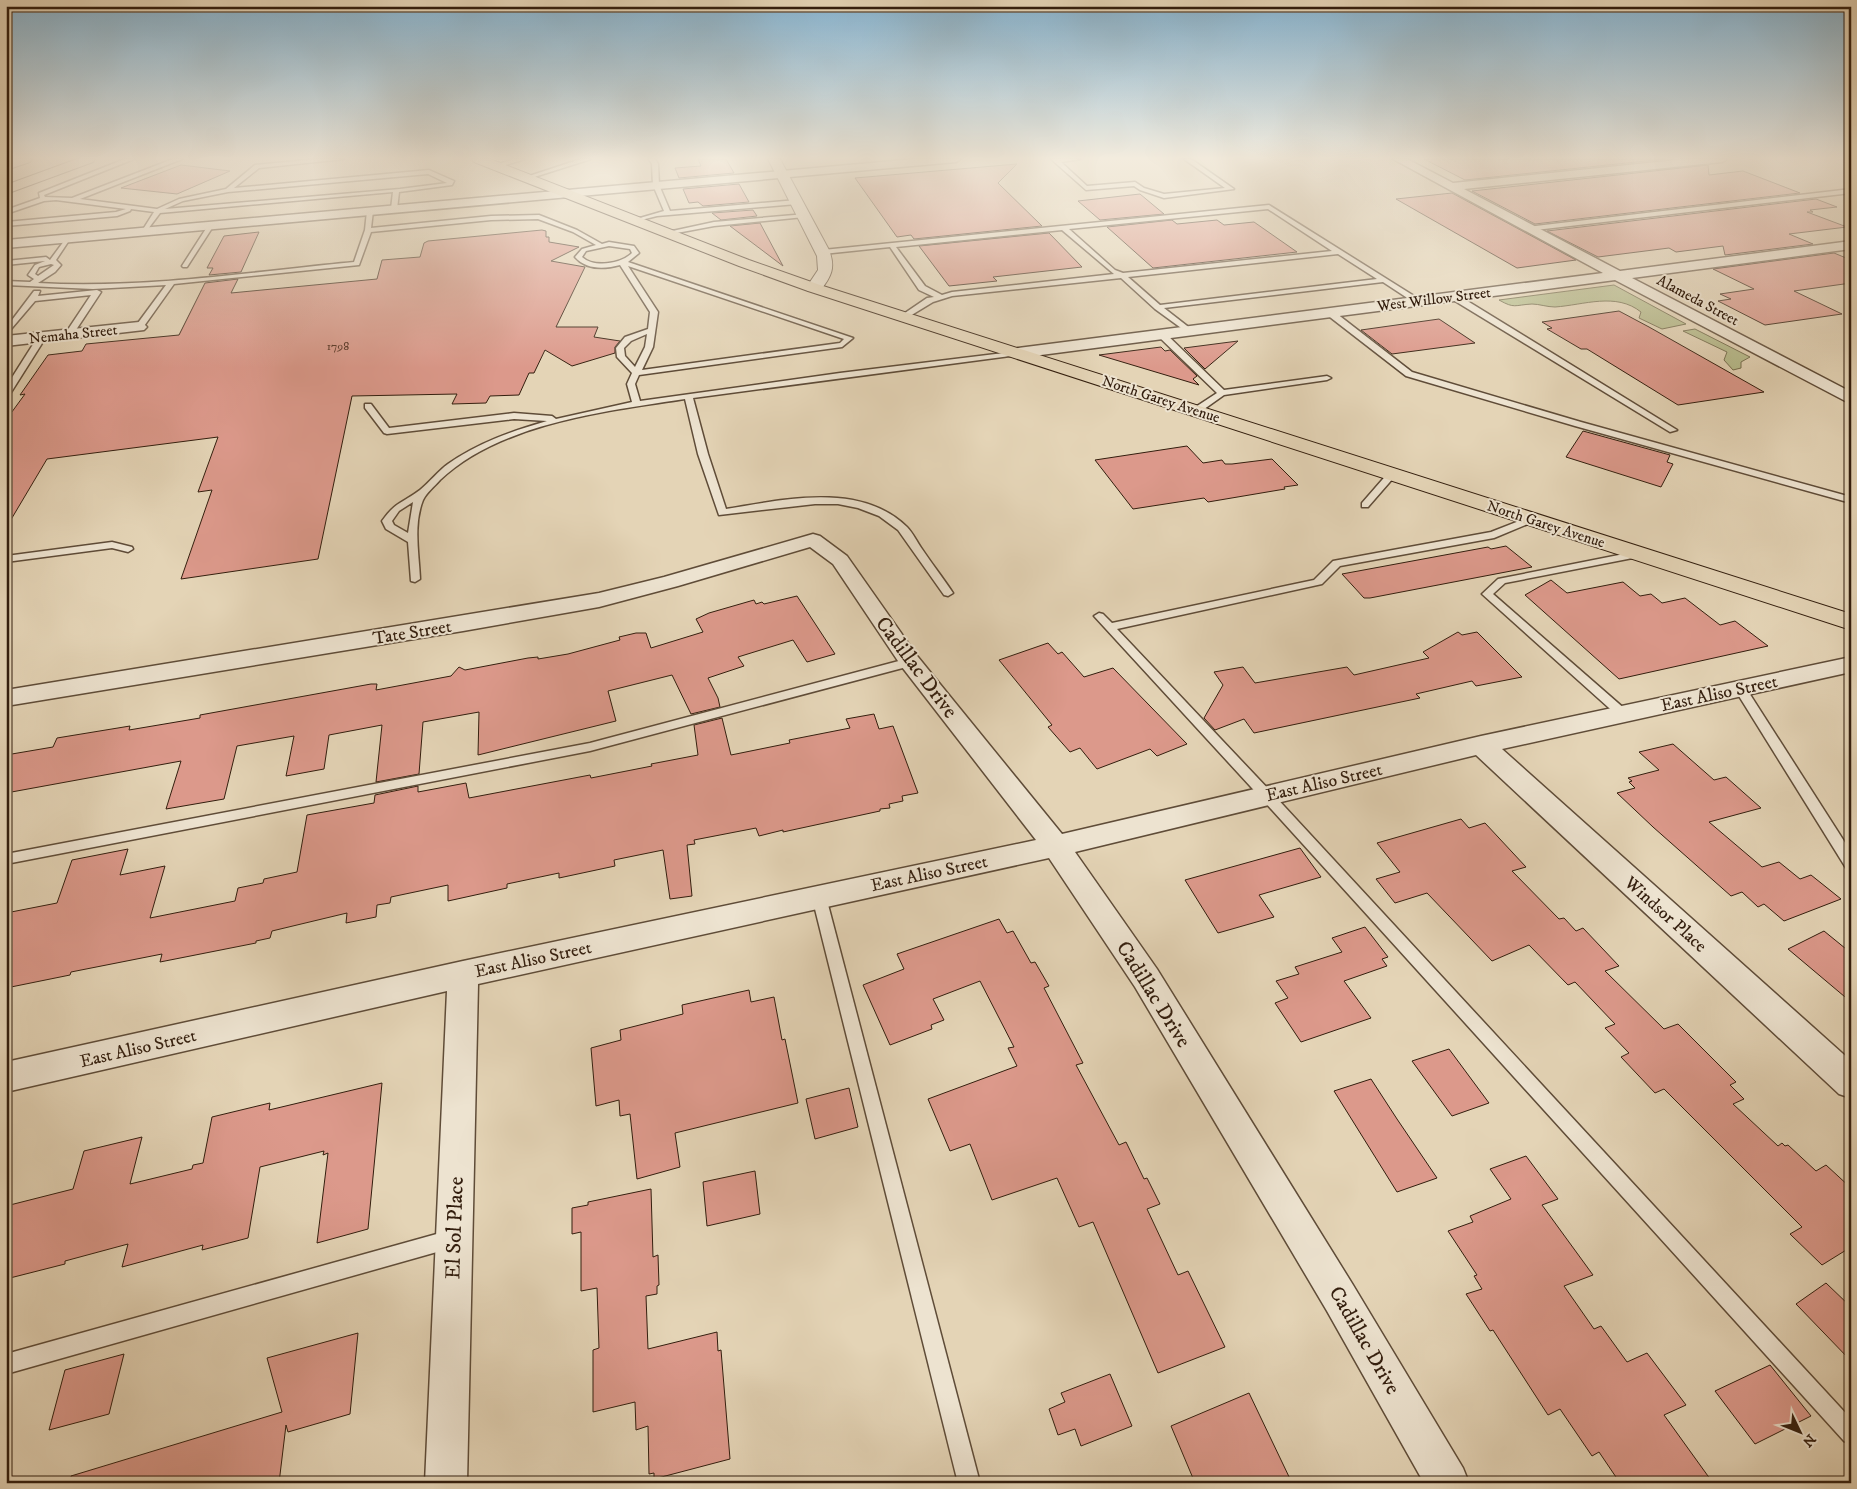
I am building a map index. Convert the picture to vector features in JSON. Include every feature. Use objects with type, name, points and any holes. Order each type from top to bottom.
[{"type":"main road","name":"North Garey Avenue","points":[[655,228],[814,288],[1851,622]]},
{"type":"street","points":[[6,244],[174,228]]},
{"type":"street","points":[[811,228],[826,262],[825,274],[814,288]]},
{"type":"street","name":"Alameda Street","points":[[1527,229],[1851,399]]},
{"type":"street","name":"West Willow Street","points":[[1018,353],[1851,245]]},
{"type":"street","name":"Nemaha Street","points":[[6,341],[140,327]]},
{"type":"street","points":[[1829,387],[1851,384]]},
{"type":"street","name":"Cadillac Drive","points":[[813,540],[840,560],[910,662],[1056,846],[1146,978],[1340,1298],[1448,1483]]},
{"type":"street","name":"Tate Street","points":[[6,698],[463,624],[599,600],[671,582],[813,540]]},
{"type":"street","name":"East Aliso Street","points":[[6,1078],[463,974],[1056,846],[1481,745],[1851,664]]},
{"type":"street","name":"Windsor Place","points":[[1481,745],[1851,1083]]},
{"type":"street","name":"El Sol Place","points":[[446,1483],[463,974]]},
{"type":"lane","points":[[185,266],[210,228]]},
{"type":"lane","points":[[67,238],[53,260],[37,266],[31,274],[35,281],[43,285],[128,286],[357,264],[368,230],[384,228]]},
{"type":"lane","points":[[567,228],[600,245]]},
{"type":"lane","points":[[666,233],[690,228]]},
{"type":"lane","points":[[823,252],[1059,228]]},
{"type":"lane","points":[[1065,228],[1113,271],[1123,276],[1158,308],[1188,331]]},
{"type":"lane","points":[[1302,228],[1418,301]]},
{"type":"lane","points":[[1527,229],[1531,228]]},
{"type":"lane","points":[[600,245],[626,245],[635,249],[634,256],[622,262],[603,265],[585,263],[578,257],[584,250],[600,245]]},
{"type":"lane","points":[[892,246],[922,288],[941,297]]},
{"type":"lane","points":[[906,317],[930,300],[941,297],[1339,252]]},
{"type":"lane","points":[[6,263],[53,260],[58,265],[51,273],[35,281],[6,283]]},
{"type":"lane","points":[[622,262],[654,312],[649,347],[631,384],[637,404]]},
{"type":"lane","points":[[622,262],[849,338],[842,345],[636,372]]},
{"type":"lane","points":[[1158,308],[1385,280]]},
{"type":"lane","points":[[140,327],[172,282]]},
{"type":"lane","points":[[6,333],[43,285]]},
{"type":"lane","points":[[32,299],[97,292],[69,334]]},
{"type":"lane","points":[[1453,296],[1673,430]]},
{"type":"lane","points":[[1329,312],[1409,374],[1587,427],[1851,500]]},
{"type":"lane","points":[[636,372],[621,357],[620,348],[628,339],[651,330]]},
{"type":"lane","points":[[1161,334],[1222,393]]},
{"type":"lane","points":[[6,394],[42,337]]},
{"type":"lane","points":[[414,541],[390,528],[388,521],[395,509],[423,492],[445,470],[476,451],[519,432],[558,420],[637,404],[822,376],[1018,353]]},
{"type":"lane","points":[[1197,410],[1222,393],[1327,378]]},
{"type":"lane","points":[[689,397],[703,454],[722,514],[799,501],[833,500],[861,506],[884,516],[903,529],[948,593]]},
{"type":"lane","points":[[368,406],[387,431],[514,416],[558,420]]},
{"type":"lane","points":[[1365,505],[1392,474]]},
{"type":"lane","points":[[415,579],[413,518],[423,492]]},
{"type":"lane","points":[[1532,519],[1494,535],[1337,564],[1318,582],[1104,622],[1267,796],[1851,1434]]},
{"type":"lane","points":[[6,559],[112,545],[128,549]]},
{"type":"lane","points":[[1622,713],[1487,594],[1502,581],[1639,554]]},
{"type":"lane","points":[[6,859],[590,747],[910,662]]},
{"type":"lane","points":[[1740,688],[1851,864]]},
{"type":"lane","points":[[819,897],[969,1483]]},
{"type":"lane","points":[[6,1364],[454,1239]]},
{"type":"green space","points":[[1614,285],[1686,324],[1662,329],[1639,318],[1641,312],[1621,302],[1600,301],[1555,307],[1532,304],[1518,306],[1499,300]]},
{"type":"green space","points":[[1695,329],[1750,357],[1741,362],[1741,368],[1733,370],[1724,360],[1727,352],[1683,331]]},
{"type":"building","points":[[733,228],[763,228],[783,266]]},
{"type":"building","points":[[891,228],[1018,228],[914,239],[911,235],[897,237]]},
{"type":"building","points":[[1109,228],[1263,228],[1297,252],[1153,268]]},
{"type":"building","points":[[1448,228],[1518,228],[1576,260],[1517,268]]},
{"type":"building","points":[[1568,228],[1835,228],[1789,234],[1813,244],[1725,255],[1723,246],[1676,252],[1669,248],[1598,257],[1547,231]]},
{"type":"building","points":[[546,231],[546,237],[549,237],[549,242],[579,247],[551,261],[585,267],[556,327],[598,327],[594,337],[620,341],[615,347],[615,353],[572,366],[545,350],[534,373],[529,373],[519,395],[490,396],[486,403],[452,404],[457,394],[352,396],[318,559],[181,579],[212,490],[198,492],[218,437],[47,459],[6,528],[6,420],[25,394],[20,395],[48,355],[82,351],[86,344],[179,335],[205,283],[238,279],[231,293],[377,279],[382,260],[420,257],[424,243],[428,241]]},
{"type":"building","points":[[259,232],[241,272],[209,275],[213,268],[207,268],[224,236]]},
{"type":"building","points":[[1049,233],[1082,267],[993,277],[997,281],[949,286],[919,246]]},
{"type":"building","points":[[1834,253],[1851,260],[1851,283],[1794,291],[1842,314],[1765,325],[1718,301],[1731,299],[1720,294],[1754,289],[1713,269]]},
{"type":"building","points":[[1619,311],[1764,392],[1678,405],[1587,349],[1581,349],[1547,329],[1552,328],[1542,322]]},
{"type":"building","points":[[1439,319],[1475,343],[1392,354],[1361,330]]},
{"type":"building","points":[[1238,341],[1205,369],[1184,348]]},
{"type":"building","points":[[1161,347],[1165,351],[1170,350],[1197,376],[1193,379],[1199,385],[1099,355]]},
{"type":"building","points":[[1583,431],[1670,455],[1667,462],[1673,464],[1661,487],[1566,457]]},
{"type":"building","points":[[1187,446],[1203,463],[1222,460],[1225,464],[1232,464],[1272,459],[1298,485],[1284,487],[1285,489],[1208,502],[1204,498],[1133,509],[1095,460]]},
{"type":"building","points":[[1506,546],[1532,567],[1370,598],[1364,598],[1342,574],[1488,547],[1491,549]]},
{"type":"building","points":[[1551,580],[1567,593],[1623,582],[1640,596],[1651,594],[1662,603],[1685,598],[1720,625],[1735,621],[1768,646],[1619,679],[1525,595]]},
{"type":"building","points":[[797,596],[835,654],[807,662],[793,640],[738,657],[744,666],[708,678],[718,698],[720,707],[691,714],[672,675],[608,691],[616,721],[478,755],[479,712],[423,722],[419,774],[376,782],[382,725],[329,735],[324,769],[286,776],[294,736],[237,746],[224,799],[166,809],[181,761],[6,793],[6,755],[53,747],[57,738],[130,726],[129,730],[200,718],[200,715],[371,684],[377,684],[376,690],[451,676],[459,667],[465,670],[528,658],[538,657],[538,659],[568,654],[620,640],[619,637],[636,633],[646,633],[651,648],[703,632],[696,619],[709,613],[754,600],[756,604],[762,602],[764,604]]},
{"type":"building","points":[[1458,632],[1462,635],[1477,632],[1522,677],[1476,686],[1472,681],[1416,694],[1420,698],[1254,733],[1244,719],[1215,730],[1204,718],[1223,685],[1214,672],[1243,667],[1255,683],[1347,667],[1354,675],[1429,658],[1423,652]]},
{"type":"building","points":[[1048,643],[1058,654],[1062,652],[1084,677],[1113,668],[1187,744],[1157,756],[1150,749],[1097,769],[1080,748],[1070,752],[1048,727],[1052,725],[999,660]]},
{"type":"building","points":[[874,714],[879,729],[893,726],[918,793],[902,796],[903,801],[889,804],[890,808],[880,809],[880,811],[783,832],[783,830],[759,836],[756,828],[694,840],[695,844],[687,845],[692,896],[670,899],[663,850],[614,860],[615,866],[559,878],[559,873],[507,884],[507,888],[448,901],[448,885],[391,897],[390,903],[377,905],[376,917],[346,923],[347,913],[272,931],[270,938],[256,941],[256,943],[160,962],[162,954],[71,972],[70,975],[6,988],[6,913],[57,903],[72,860],[128,849],[120,875],[165,866],[150,918],[235,901],[238,888],[263,883],[264,879],[297,872],[307,815],[374,803],[375,795],[418,786],[418,792],[466,783],[469,798],[590,775],[591,778],[652,766],[651,764],[698,755],[694,725],[722,718],[731,755],[790,743],[789,740],[850,728],[846,719]]},
{"type":"building","points":[[1673,744],[1714,780],[1726,777],[1761,808],[1709,822],[1762,867],[1779,862],[1800,879],[1811,875],[1841,899],[1784,921],[1764,904],[1758,907],[1742,892],[1731,896],[1653,827],[1617,793],[1635,788],[1629,782],[1632,781],[1628,778],[1659,770],[1639,752]]},
{"type":"building","points":[[1461,819],[1469,828],[1485,823],[1526,867],[1512,871],[1559,919],[1564,918],[1576,931],[1583,928],[1619,966],[1605,971],[1664,1029],[1678,1024],[1736,1082],[1730,1085],[1744,1099],[1733,1104],[1778,1146],[1782,1143],[1785,1146],[1788,1145],[1816,1171],[1826,1165],[1851,1188],[1851,1247],[1822,1265],[1790,1234],[1802,1227],[1664,1089],[1655,1093],[1621,1057],[1629,1053],[1605,1028],[1615,1024],[1575,982],[1568,985],[1529,945],[1492,961],[1427,893],[1395,903],[1376,879],[1400,872],[1377,843]]},
{"type":"building","points":[[1300,848],[1321,877],[1259,895],[1274,917],[1218,933],[1185,880]]},
{"type":"building","points":[[999,919],[1007,933],[1013,931],[1031,963],[1035,962],[1049,986],[1044,988],[1083,1063],[1076,1065],[1119,1145],[1126,1142],[1144,1179],[1147,1178],[1160,1204],[1147,1209],[1178,1275],[1188,1271],[1225,1347],[1158,1373],[1093,1222],[1079,1227],[1057,1178],[992,1200],[970,1144],[950,1151],[928,1099],[1017,1066],[1008,1048],[1014,1047],[980,981],[933,999],[944,1020],[931,1025],[932,1029],[890,1045],[863,985],[904,969],[897,954]]},
{"type":"building","points":[[1365,927],[1388,957],[1382,959],[1387,966],[1344,981],[1371,1018],[1301,1042],[1275,1003],[1288,998],[1276,981],[1299,974],[1295,967],[1342,952],[1332,938]]},
{"type":"building","points":[[1824,931],[1851,953],[1851,1002],[1788,949]]},
{"type":"building","points":[[749,990],[751,1002],[774,997],[782,1040],[785,1039],[798,1103],[675,1133],[680,1167],[637,1179],[630,1114],[620,1116],[619,1100],[596,1106],[591,1048],[621,1040],[620,1030],[683,1014],[682,1005]]},
{"type":"building","points":[[1449,1049],[1489,1103],[1452,1116],[1412,1061]]},
{"type":"building","points":[[1371,1079],[1437,1178],[1397,1192],[1334,1091]]},
{"type":"building","points":[[382,1083],[368,1229],[317,1243],[328,1153],[323,1155],[324,1151],[260,1167],[248,1238],[202,1250],[203,1245],[122,1267],[128,1244],[65,1261],[65,1264],[6,1279],[6,1206],[73,1189],[84,1151],[142,1137],[130,1184],[192,1169],[193,1165],[203,1163],[212,1117],[270,1103],[269,1110]]},
{"type":"building","points":[[849,1088],[858,1127],[815,1139],[806,1099]]},
{"type":"building","points":[[1526,1156],[1558,1199],[1542,1205],[1593,1275],[1564,1286],[1594,1329],[1601,1326],[1627,1362],[1647,1353],[1686,1405],[1664,1415],[1713,1483],[1620,1483],[1599,1452],[1592,1456],[1560,1409],[1548,1415],[1493,1330],[1490,1331],[1466,1294],[1482,1289],[1474,1276],[1477,1275],[1448,1231],[1473,1222],[1470,1216],[1511,1199],[1490,1169]]},
{"type":"building","points":[[755,1171],[760,1214],[707,1226],[703,1182]]},
{"type":"building","points":[[651,1189],[653,1257],[658,1255],[659,1285],[657,1286],[657,1294],[646,1296],[648,1349],[717,1332],[718,1351],[721,1350],[730,1459],[654,1479],[654,1473],[649,1474],[648,1426],[636,1430],[635,1402],[593,1412],[593,1350],[599,1348],[597,1288],[581,1291],[581,1232],[572,1234],[572,1208],[588,1205],[588,1202]]},
{"type":"building","points":[[1826,1283],[1851,1307],[1851,1361],[1796,1304]]},
{"type":"building","points":[[358,1333],[350,1414],[288,1432],[286,1425],[279,1483],[72,1483],[71,1476],[282,1412],[267,1358]]},
{"type":"building","points":[[124,1354],[109,1414],[49,1430],[65,1370]]},
{"type":"building","points":[[1770,1365],[1811,1416],[1755,1444],[1715,1391]]},
{"type":"building","points":[[1110,1374],[1132,1426],[1081,1446],[1075,1429],[1058,1435],[1049,1409],[1065,1402],[1061,1393]]},
{"type":"building","points":[[1249,1393],[1292,1483],[1195,1483],[1171,1426]]}]
